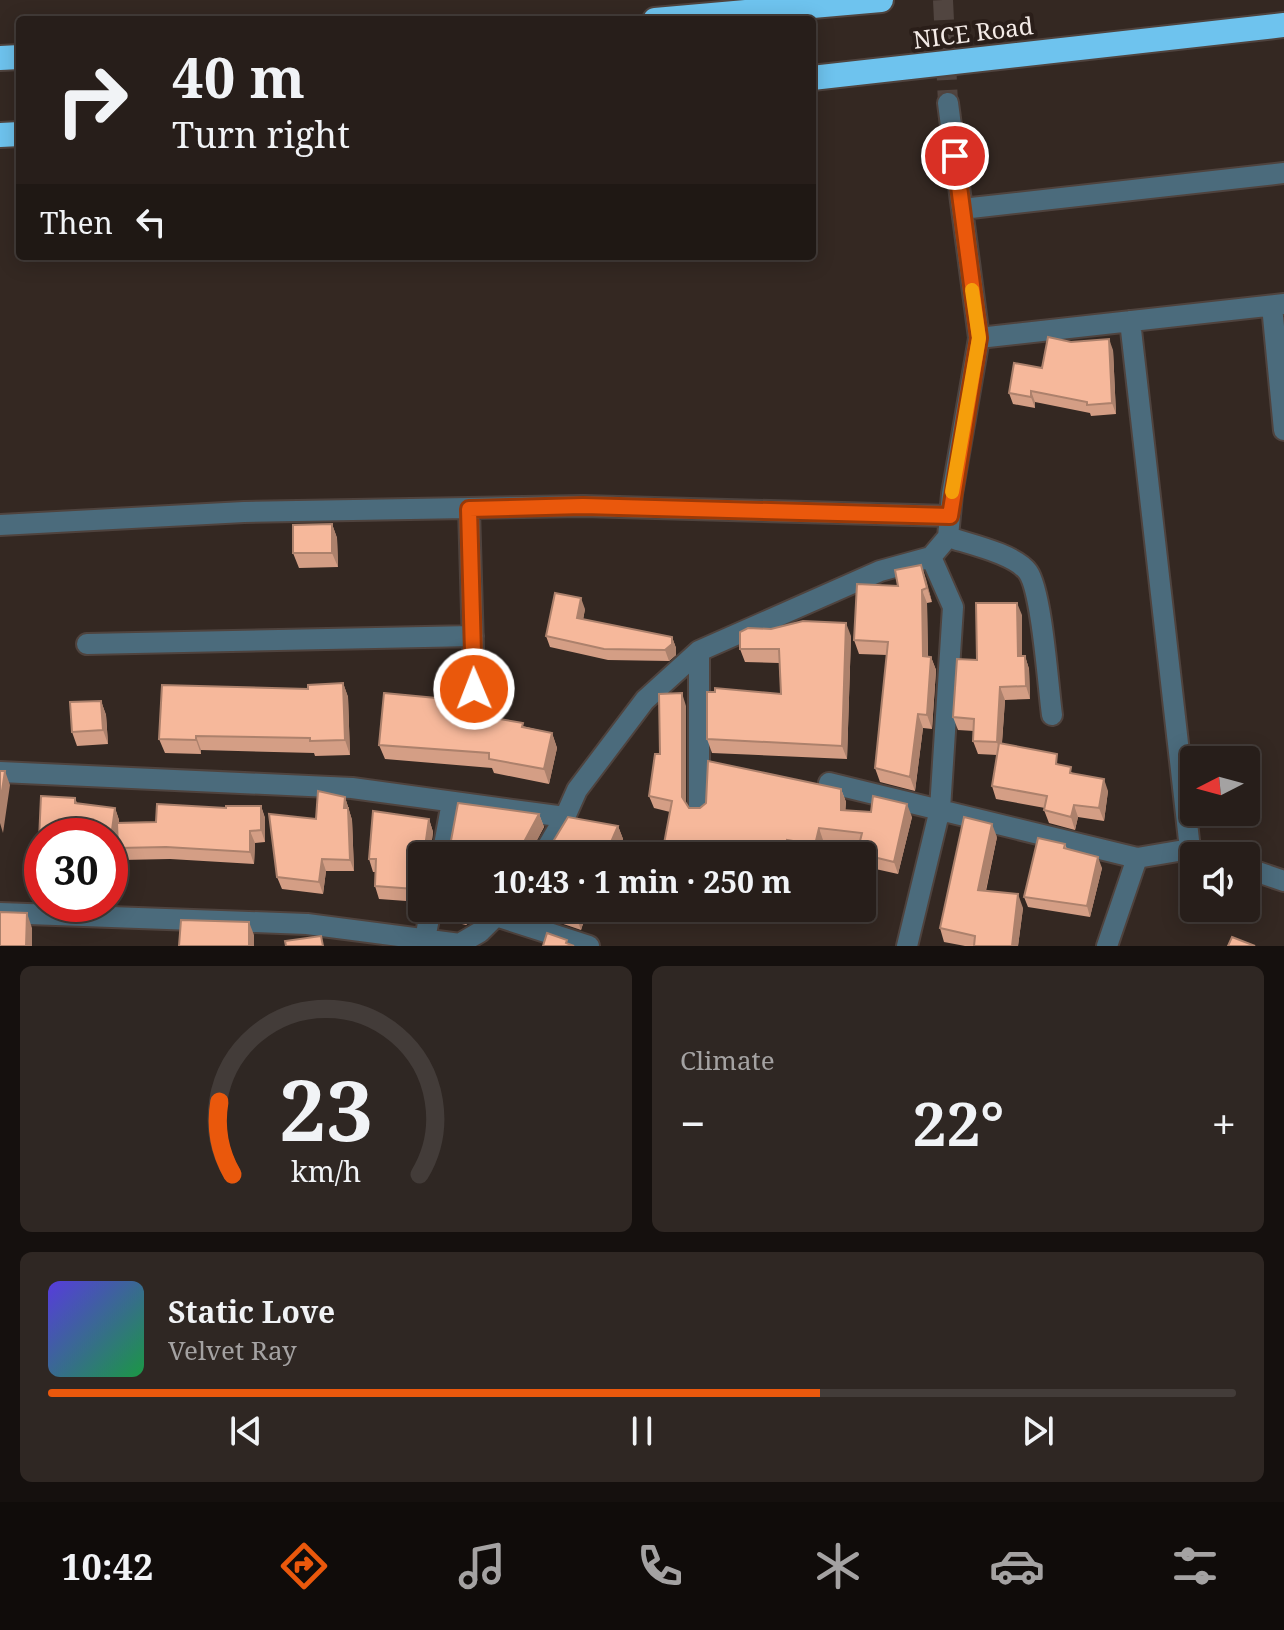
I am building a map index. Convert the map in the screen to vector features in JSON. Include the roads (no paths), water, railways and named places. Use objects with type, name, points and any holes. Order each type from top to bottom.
[{"type":"highway","points":[[700,16],[881,0]]},
{"type":"highway","name":"NICE Road","points":[[816,78],[1284,25]]},
{"type":"street","points":[[550,842],[577,790],[645,700],[699,651],[880,571],[931,557],[948,537],[979,338],[948,103]]},
{"type":"street","points":[[962,209],[1284,173]]},
{"type":"street","points":[[979,338],[1278,305],[1284,430]]},
{"type":"street","points":[[1130,321],[1189,842]]},
{"type":"street","points":[[0,525],[244,512],[583,506],[950,516]]},
{"type":"street","points":[[469,509],[475,716]]},
{"type":"street","points":[[948,537],[1003,555],[1028,572],[1037,594],[1052,715]]},
{"type":"street","points":[[907,946],[940,809],[953,607],[931,557]]},
{"type":"street","points":[[87,644],[473,636]]},
{"type":"street","points":[[699,651],[699,809]]},
{"type":"street","points":[[0,772],[352,788],[565,817]]},
{"type":"street","points":[[829,783],[1137,858],[1180,851]]},
{"type":"street","points":[[445,842],[452,802]]},
{"type":"street","points":[[1107,946],[1137,858]]},
{"type":"street","points":[[1260,873],[1284,881]]},
{"type":"street","points":[[0,913],[307,924],[458,945],[490,922]]},
{"type":"street","points":[[425,939],[428,922]]},
{"type":"street","points":[[513,922],[535,938],[589,946]]},
{"type":"tunnel","points":[[943,0],[948,103]]}]
